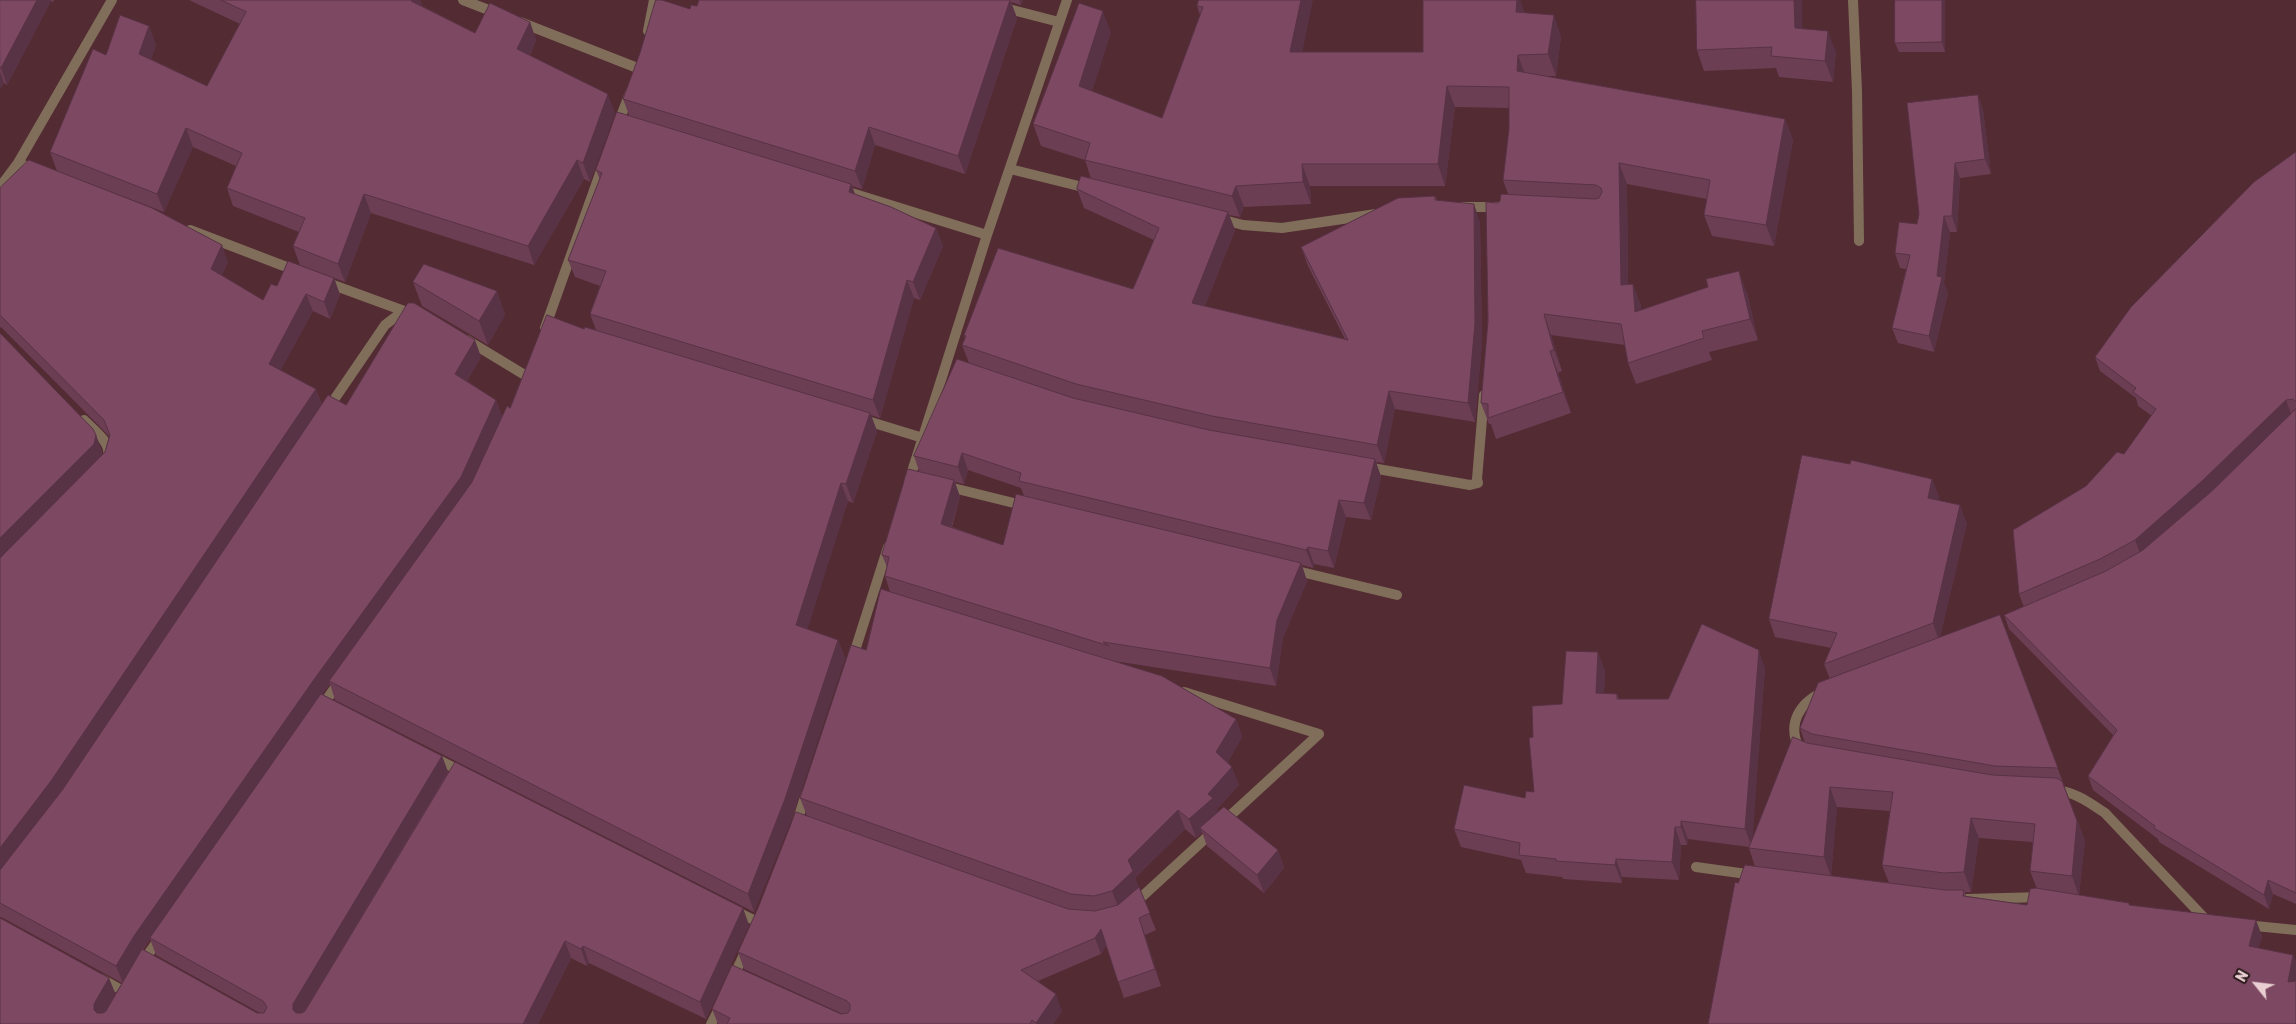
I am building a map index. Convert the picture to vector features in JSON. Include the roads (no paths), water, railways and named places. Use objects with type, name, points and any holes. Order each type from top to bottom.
[{"type":"street","points":[[0,187],[18,163],[112,0]]},
{"type":"street","points":[[463,0],[638,73],[624,123],[612,140]]},
{"type":"street","points":[[645,43],[654,0]]},
{"type":"street","points":[[905,496],[915,479],[923,438],[951,364],[987,235],[1067,0]]},
{"type":"street","points":[[1853,0],[1857,91],[1859,241]]},
{"type":"street","points":[[993,5],[1059,22]]},
{"type":"street","points":[[540,342],[551,325],[606,158]]},
{"type":"street","points":[[18,163],[46,174]]},
{"type":"street","points":[[1010,169],[1106,193]]},
{"type":"street","points":[[836,188],[987,235]]},
{"type":"street","points":[[1452,207],[1488,212],[1507,208]]},
{"type":"street","points":[[1206,216],[1243,224],[1282,228],[1388,212]]},
{"type":"street","points":[[182,227],[402,312],[415,313]]},
{"type":"street","points":[[324,415],[385,324],[402,312]]},
{"type":"street","points":[[455,333],[528,377]]},
{"type":"street","points":[[1353,465],[1470,485],[1478,483],[1486,381]]},
{"type":"street","points":[[79,415],[105,442],[109,451],[106,464]]},
{"type":"street","points":[[848,415],[923,438]]},
{"type":"street","points":[[939,485],[1034,508]]},
{"type":"street","points":[[848,670],[878,597],[890,541]]},
{"type":"street","points":[[1283,568],[1397,595]]},
{"type":"street","points":[[314,718],[329,704],[348,670]]},
{"type":"street","points":[[1129,908],[1319,734],[1177,690]]},
{"type":"street","points":[[1807,752],[1799,748],[1794,738],[1795,722],[1801,707],[1829,690]]},
{"type":"street","points":[[423,752],[456,774],[476,779]]},
{"type":"street","points":[[790,839],[802,822],[810,783]]},
{"type":"street","points":[[2047,790],[2065,791],[2088,801],[2105,813],[2212,923],[2188,919]]},
{"type":"street","points":[[1696,867],[1764,876]]},
{"type":"street","points":[[1960,899],[2052,898]]},
{"type":"street","points":[[712,1024],[726,994],[740,975],[756,926],[722,904]]},
{"type":"street","points":[[138,971],[150,959],[168,925]]},
{"type":"street","points":[[2236,925],[2296,930]]},
{"type":"street","points":[[92,974],[125,992]]}]
